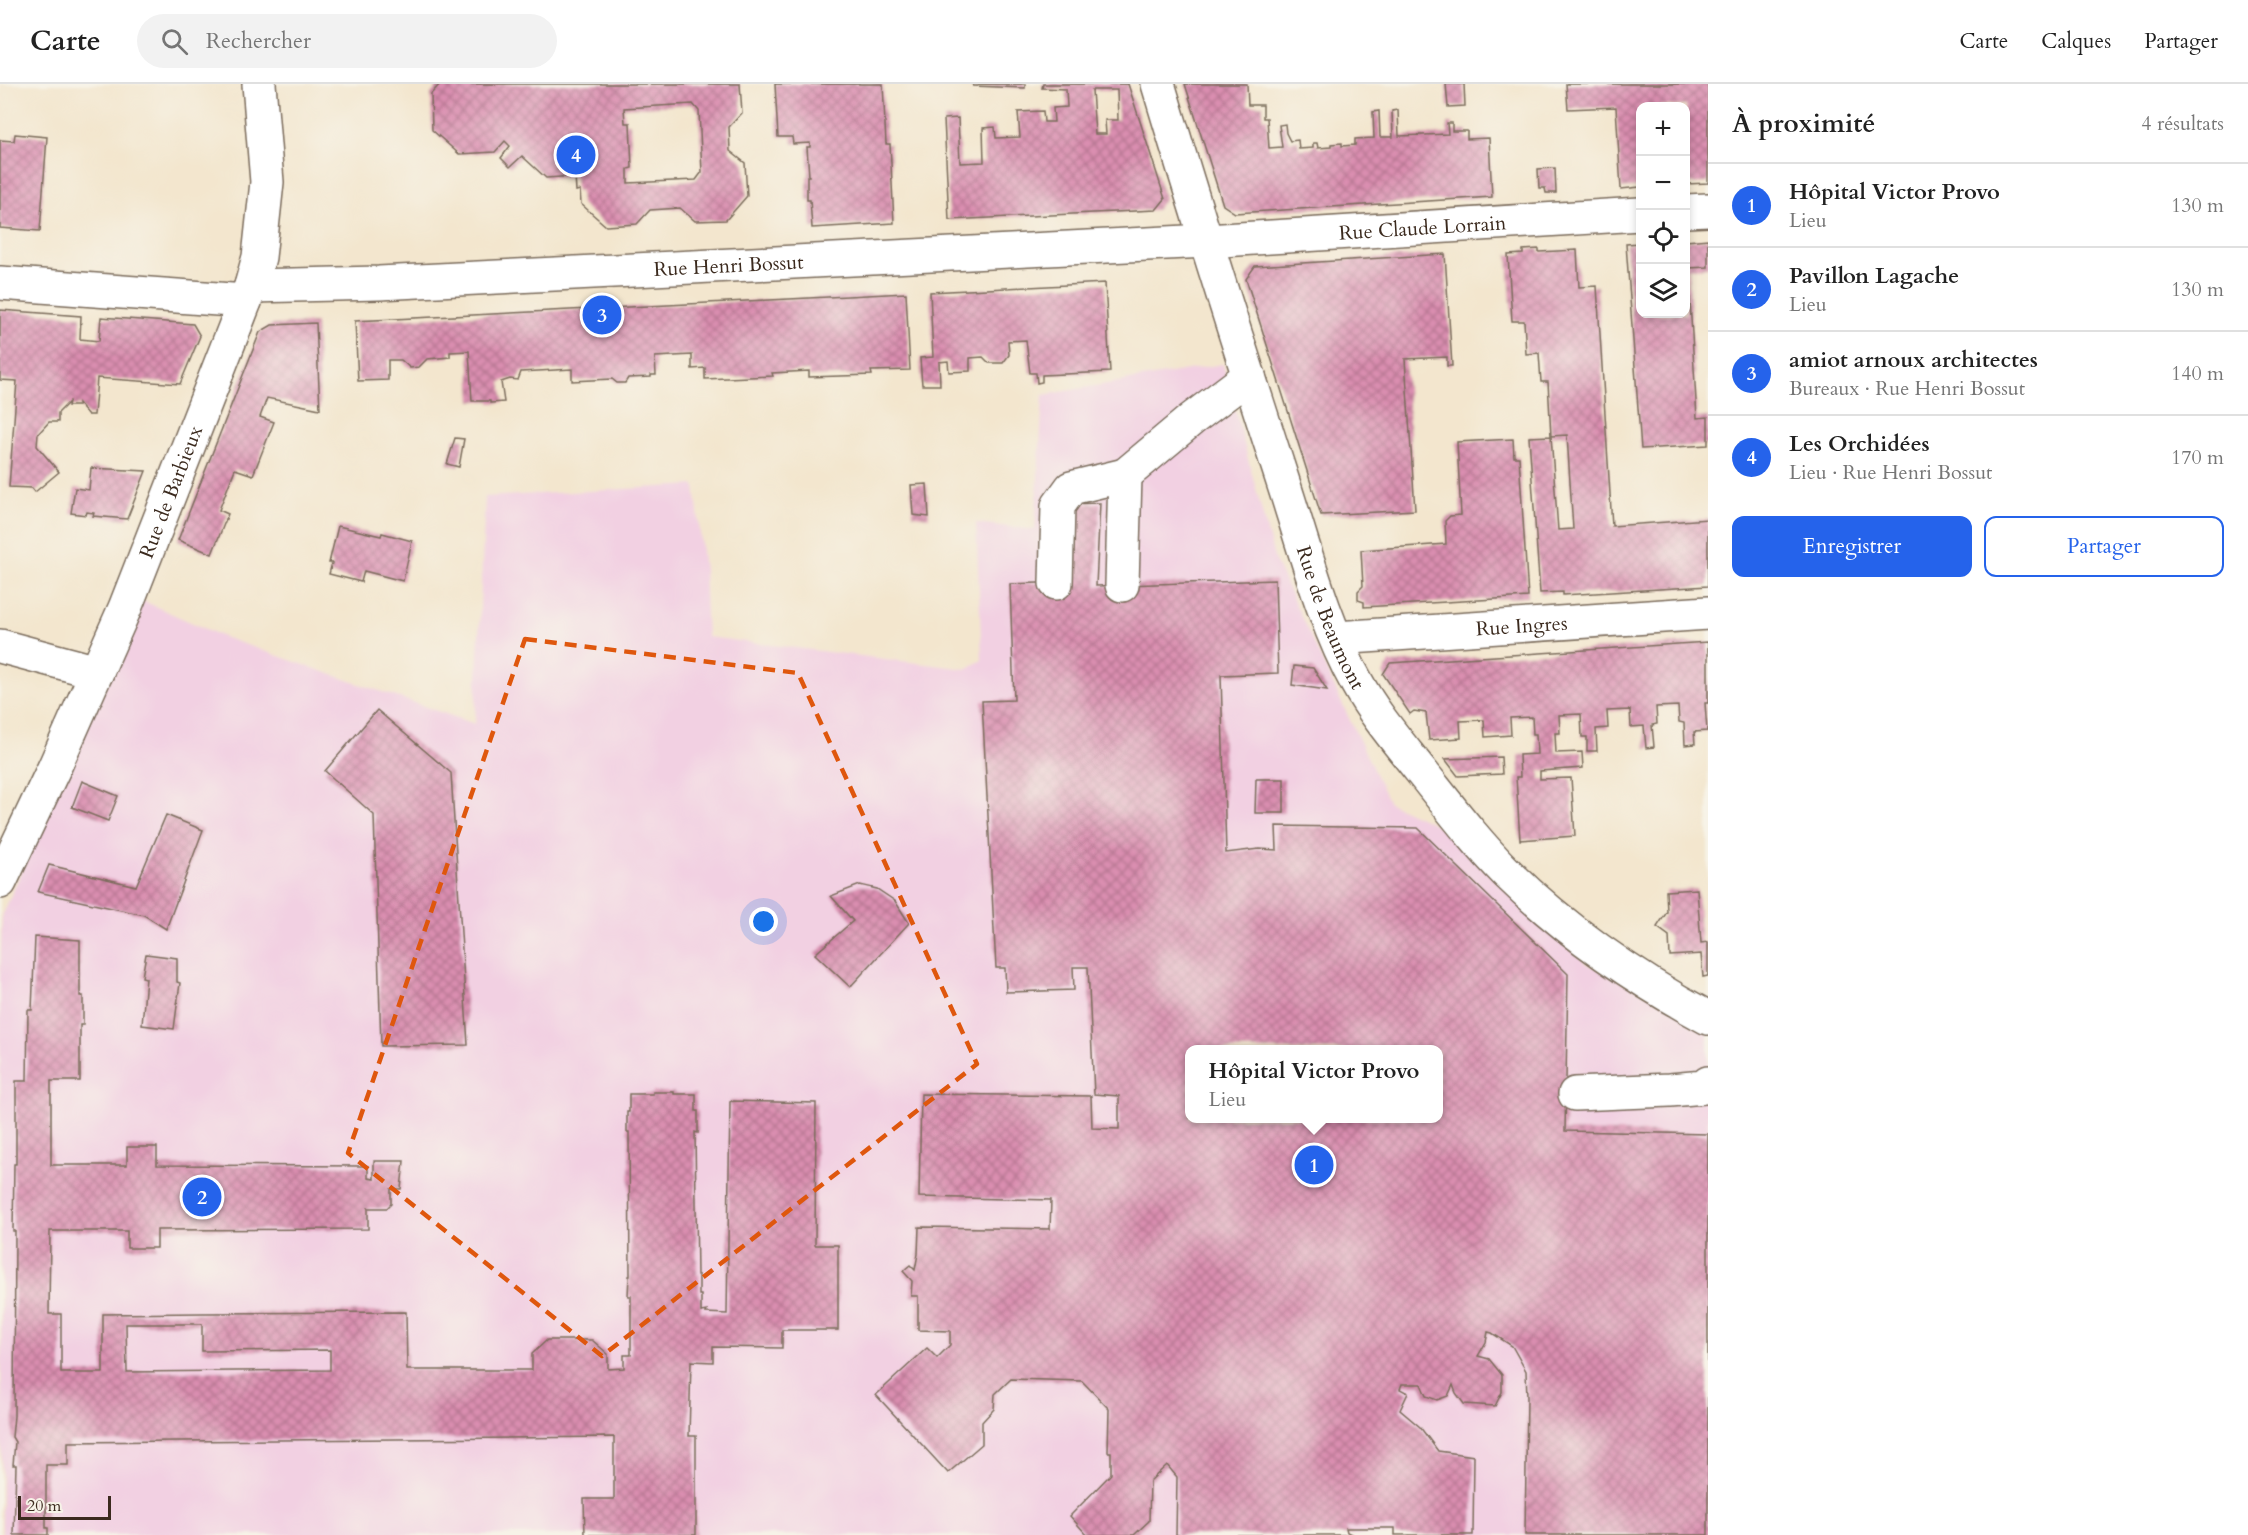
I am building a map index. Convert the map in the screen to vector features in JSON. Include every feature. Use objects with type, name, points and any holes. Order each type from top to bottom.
[{"type":"street","name":"Rue de Barbieux","points":[[0,882],[125,608],[248,294],[259,257],[267,182],[259,84]]},
{"type":"street","name":"Rue de Beaumont","points":[[1158,84],[1249,376],[1336,638],[1358,685],[1454,813],[1507,873],[1560,920],[1609,957],[1708,1018]]},
{"type":"street","points":[[1690,211],[1708,210]]},
{"type":"street","name":"Rue Claude Lorrain","points":[[1206,241],[1636,214]]},
{"type":"street","name":"Rue Henri Bossut","points":[[0,283],[248,294],[379,283],[1206,241]]},
{"type":"street","points":[[1056,583],[1058,506],[1071,488],[1125,475],[1192,419],[1249,376]]},
{"type":"street","points":[[1122,585],[1125,475]]},
{"type":"street","name":"Rue Ingres","points":[[1336,638],[1708,613]]},
{"type":"street","points":[[0,646],[97,672]]},
{"type":"street","points":[[1575,1094],[1670,1090],[1704,1087],[1708,1083]]},
{"type":"highlighted area","points":[[525,639],[798,673],[977,1064],[602,1356],[348,1153]]},
{"type":"shaded area","points":[[1223,364],[1275,561],[1389,803],[1435,824],[1586,963],[1708,1026],[1708,1535],[2,1535],[0,983],[2,916],[141,600],[226,638],[475,724],[485,497],[695,485],[704,570],[707,637],[966,669],[982,660],[976,523],[1035,530],[1043,395]]},
{"type":"building","points":[[440,84],[740,84],[742,113],[729,127],[730,151],[745,163],[747,196],[726,220],[695,221],[680,208],[650,210],[637,224],[606,226],[581,204],[580,190],[576,191],[575,176],[546,178],[522,156],[510,167],[501,158],[510,146],[505,141],[495,152],[459,154],[432,130],[431,94]],"holes":[[[693,104],[699,111],[702,172],[696,180],[628,183],[628,169],[632,168],[630,123],[625,123],[624,108]]]},
{"type":"building","points":[[775,84],[883,84],[886,144],[890,144],[894,223],[812,228],[810,200],[807,200],[807,176],[809,176],[807,147],[810,147],[810,143],[793,144],[792,137],[778,137]]},
{"type":"building","points":[[973,84],[1025,84],[1025,88],[973,86]]},
{"type":"building","points":[[1043,84],[1128,84],[1165,199],[1156,210],[949,220],[944,119],[958,118],[960,163],[984,162],[983,128],[995,127],[996,138],[1020,137],[1018,112],[1043,111],[1044,122],[1054,122],[1053,108],[1067,107],[1066,89],[1042,88]],"holes":[[[1092,90],[1117,90],[1118,120],[1105,120],[1106,134],[1095,134]]]},
{"type":"building","points":[[1185,84],[1247,84],[1248,105],[1263,105],[1263,118],[1267,118],[1269,148],[1282,147],[1279,125],[1285,124],[1290,141],[1298,140],[1299,149],[1313,148],[1313,143],[1317,143],[1318,148],[1342,143],[1342,146],[1355,145],[1355,139],[1374,138],[1373,112],[1379,111],[1380,137],[1393,137],[1392,111],[1398,110],[1399,136],[1448,134],[1447,123],[1452,123],[1452,131],[1467,131],[1467,139],[1489,138],[1492,197],[1235,213],[1223,205]]},
{"type":"building","points":[[1446,84],[1464,84],[1465,106],[1448,107]]},
{"type":"building","points":[[1566,84],[1708,84],[1708,183],[1690,184],[1690,102],[1636,102],[1636,187],[1621,189],[1616,107],[1568,109]]},
{"type":"building","points":[[15,134],[47,137],[40,231],[0,228],[0,140],[14,141]]},
{"type":"building","points":[[1555,168],[1556,193],[1546,193],[1545,188],[1539,188],[1538,169]]},
{"type":"building","points":[[1708,239],[1708,267],[1690,268],[1690,241]]},
{"type":"building","points":[[1636,243],[1636,318],[1690,318],[1690,301],[1697,418],[1708,417],[1708,445],[1641,449],[1626,244]]},
{"type":"building","points":[[1539,249],[1539,252],[1577,250],[1579,287],[1597,286],[1612,526],[1708,519],[1708,586],[1563,595],[1563,592],[1540,593],[1529,437],[1551,436],[1548,382],[1541,382],[1539,353],[1526,354],[1524,321],[1512,321],[1508,255],[1523,254],[1523,250]],"holes":[[[1567,435],[1573,529],[1558,530],[1551,436]]]},
{"type":"building","points":[[1445,254],[1452,366],[1447,366],[1447,357],[1405,359],[1415,510],[1321,515],[1246,279],[1255,266]]},
{"type":"building","points":[[1105,283],[1110,372],[1042,375],[1042,382],[1037,383],[1036,373],[1030,373],[1026,340],[1008,341],[1009,355],[1003,363],[989,363],[983,357],[970,358],[970,371],[949,372],[948,361],[939,362],[940,385],[922,385],[920,358],[933,357],[930,292]]},
{"type":"building","points":[[906,293],[910,370],[871,371],[872,375],[809,377],[809,371],[772,373],[773,376],[705,379],[705,368],[692,369],[692,355],[655,357],[656,375],[628,378],[625,383],[617,383],[612,379],[572,381],[572,369],[521,372],[518,380],[510,379],[501,382],[504,402],[490,403],[490,401],[472,401],[469,351],[450,352],[450,357],[427,359],[419,367],[410,368],[401,360],[388,360],[388,380],[358,381],[355,321]]},
{"type":"building","points":[[0,310],[81,316],[80,339],[99,341],[101,317],[193,324],[200,336],[180,384],[97,378],[94,415],[88,415],[78,403],[78,406],[68,406],[69,402],[58,413],[58,422],[49,422],[38,434],[37,446],[59,472],[35,492],[32,488],[9,487],[17,381],[0,380]]},
{"type":"building","points":[[316,323],[320,409],[267,398],[260,417],[274,422],[253,475],[235,469],[219,510],[228,514],[212,554],[178,540],[260,332],[272,325]]},
{"type":"building","points":[[455,438],[464,439],[459,467],[447,464]]},
{"type":"building","points":[[1513,439],[1514,457],[1519,457],[1528,597],[1364,607],[1364,602],[1358,600],[1358,591],[1363,586],[1361,550],[1446,544],[1445,521],[1450,516],[1461,515],[1457,442]]},
{"type":"building","points":[[91,468],[146,471],[127,519],[93,516],[94,513],[87,512],[86,515],[71,513],[75,488],[89,490]]},
{"type":"building","points":[[927,484],[929,517],[913,515],[911,485]]},
{"type":"building","points":[[1100,503],[1096,586],[1275,580],[1278,673],[1221,675],[1226,853],[1259,849],[1277,850],[1276,826],[1418,828],[1568,974],[1565,1131],[1708,1134],[1708,1535],[1525,1535],[1526,1371],[1512,1346],[1488,1332],[1486,1342],[1478,1356],[1489,1359],[1502,1375],[1502,1392],[1495,1406],[1464,1404],[1453,1385],[1448,1396],[1437,1400],[1426,1396],[1421,1384],[1402,1384],[1400,1389],[1408,1393],[1400,1410],[1420,1427],[1438,1451],[1474,1456],[1473,1535],[1395,1535],[1395,1528],[1346,1528],[1347,1532],[1353,1535],[1176,1535],[1177,1477],[1167,1465],[1150,1481],[1149,1521],[1134,1535],[1087,1535],[1070,1516],[1111,1474],[1111,1452],[1108,1452],[1109,1409],[1082,1381],[1011,1379],[995,1394],[994,1409],[982,1422],[982,1444],[948,1473],[876,1395],[927,1348],[937,1358],[950,1345],[950,1331],[918,1330],[918,1296],[911,1296],[912,1281],[903,1271],[910,1265],[915,1270],[919,1227],[1050,1229],[1051,1200],[919,1197],[921,1094],[1091,1096],[1092,1128],[1119,1129],[1119,1096],[1094,1094],[1088,967],[1073,967],[1074,990],[1006,992],[1005,968],[996,968],[982,701],[1014,700],[1010,584],[1067,582],[1065,504]]},
{"type":"building","points":[[338,526],[381,536],[382,533],[412,541],[403,581],[364,571],[361,582],[329,574],[332,563],[329,563]]},
{"type":"building","points":[[1708,642],[1708,703],[1705,703],[1707,731],[1694,732],[1695,744],[1685,745],[1684,723],[1679,722],[1678,706],[1656,707],[1657,724],[1652,725],[1654,747],[1646,748],[1644,726],[1631,727],[1630,710],[1607,711],[1608,728],[1596,729],[1597,751],[1587,751],[1587,737],[1582,737],[1581,714],[1559,715],[1560,733],[1555,733],[1556,753],[1582,752],[1583,768],[1540,771],[1540,779],[1571,778],[1575,836],[1520,840],[1516,777],[1520,777],[1519,755],[1537,754],[1532,717],[1510,718],[1511,735],[1485,737],[1484,720],[1460,721],[1461,738],[1429,740],[1426,713],[1414,711],[1410,714],[1383,674],[1390,663]]},
{"type":"building","points":[[1294,666],[1313,668],[1327,690],[1292,685]]},
{"type":"building","points":[[377,710],[451,773],[468,1045],[381,1046],[374,815],[325,771]]},
{"type":"building","points":[[1501,757],[1502,774],[1458,776],[1445,759]]},
{"type":"building","points":[[1256,779],[1284,779],[1284,813],[1255,813]]},
{"type":"building","points":[[82,781],[118,796],[108,821],[72,807]]},
{"type":"building","points":[[166,815],[203,830],[166,929],[144,915],[38,892],[49,865],[136,886]]},
{"type":"building","points":[[860,885],[877,889],[895,901],[909,923],[850,987],[815,954],[853,921],[831,896]]},
{"type":"building","points":[[1697,889],[1701,943],[1708,942],[1708,976],[1703,977],[1701,954],[1670,956],[1669,936],[1657,927],[1667,912],[1666,891]]},
{"type":"building","points":[[35,937],[80,940],[80,996],[83,996],[83,1025],[80,1025],[80,1081],[51,1081],[51,1165],[127,1165],[127,1147],[157,1147],[157,1165],[368,1166],[368,1178],[374,1179],[374,1161],[404,1161],[401,1189],[391,1189],[391,1204],[387,1208],[368,1208],[368,1229],[157,1230],[157,1248],[127,1248],[127,1231],[50,1231],[49,1314],[61,1314],[61,1373],[103,1373],[103,1314],[202,1313],[406,1312],[407,1370],[532,1370],[532,1354],[547,1340],[592,1340],[608,1354],[608,1369],[624,1368],[624,1355],[631,1355],[631,1296],[628,1296],[630,1276],[627,1112],[629,1112],[629,1094],[653,1094],[653,1092],[696,1094],[696,1111],[698,1111],[698,1133],[695,1132],[697,1275],[699,1275],[701,1312],[707,1311],[706,1313],[727,1314],[730,1101],[816,1103],[815,1245],[838,1245],[838,1330],[782,1330],[782,1348],[713,1347],[713,1362],[691,1361],[689,1436],[696,1436],[696,1535],[585,1535],[584,1499],[614,1499],[614,1437],[68,1442],[68,1465],[46,1465],[48,1535],[14,1535],[16,1465],[13,1465],[15,1442],[12,1437],[16,1081],[27,1081],[28,1010],[32,1010]],"holes":[[[126,1324],[202,1324],[202,1351],[330,1350],[330,1370],[127,1372]]]},
{"type":"building","points":[[146,954],[177,958],[177,982],[180,983],[174,1029],[142,1025],[146,978],[142,977]]},
{"type":"place","name":"Les Orchidées","points":[[576,155]]},
{"type":"place","name":"amiot arnoux architectes","points":[[602,315]]},
{"type":"place","name":"Hôpital Victor Provo","points":[[1314,1165]]},
{"type":"place","name":"Pavillon Lagache","points":[[202,1197]]}]
